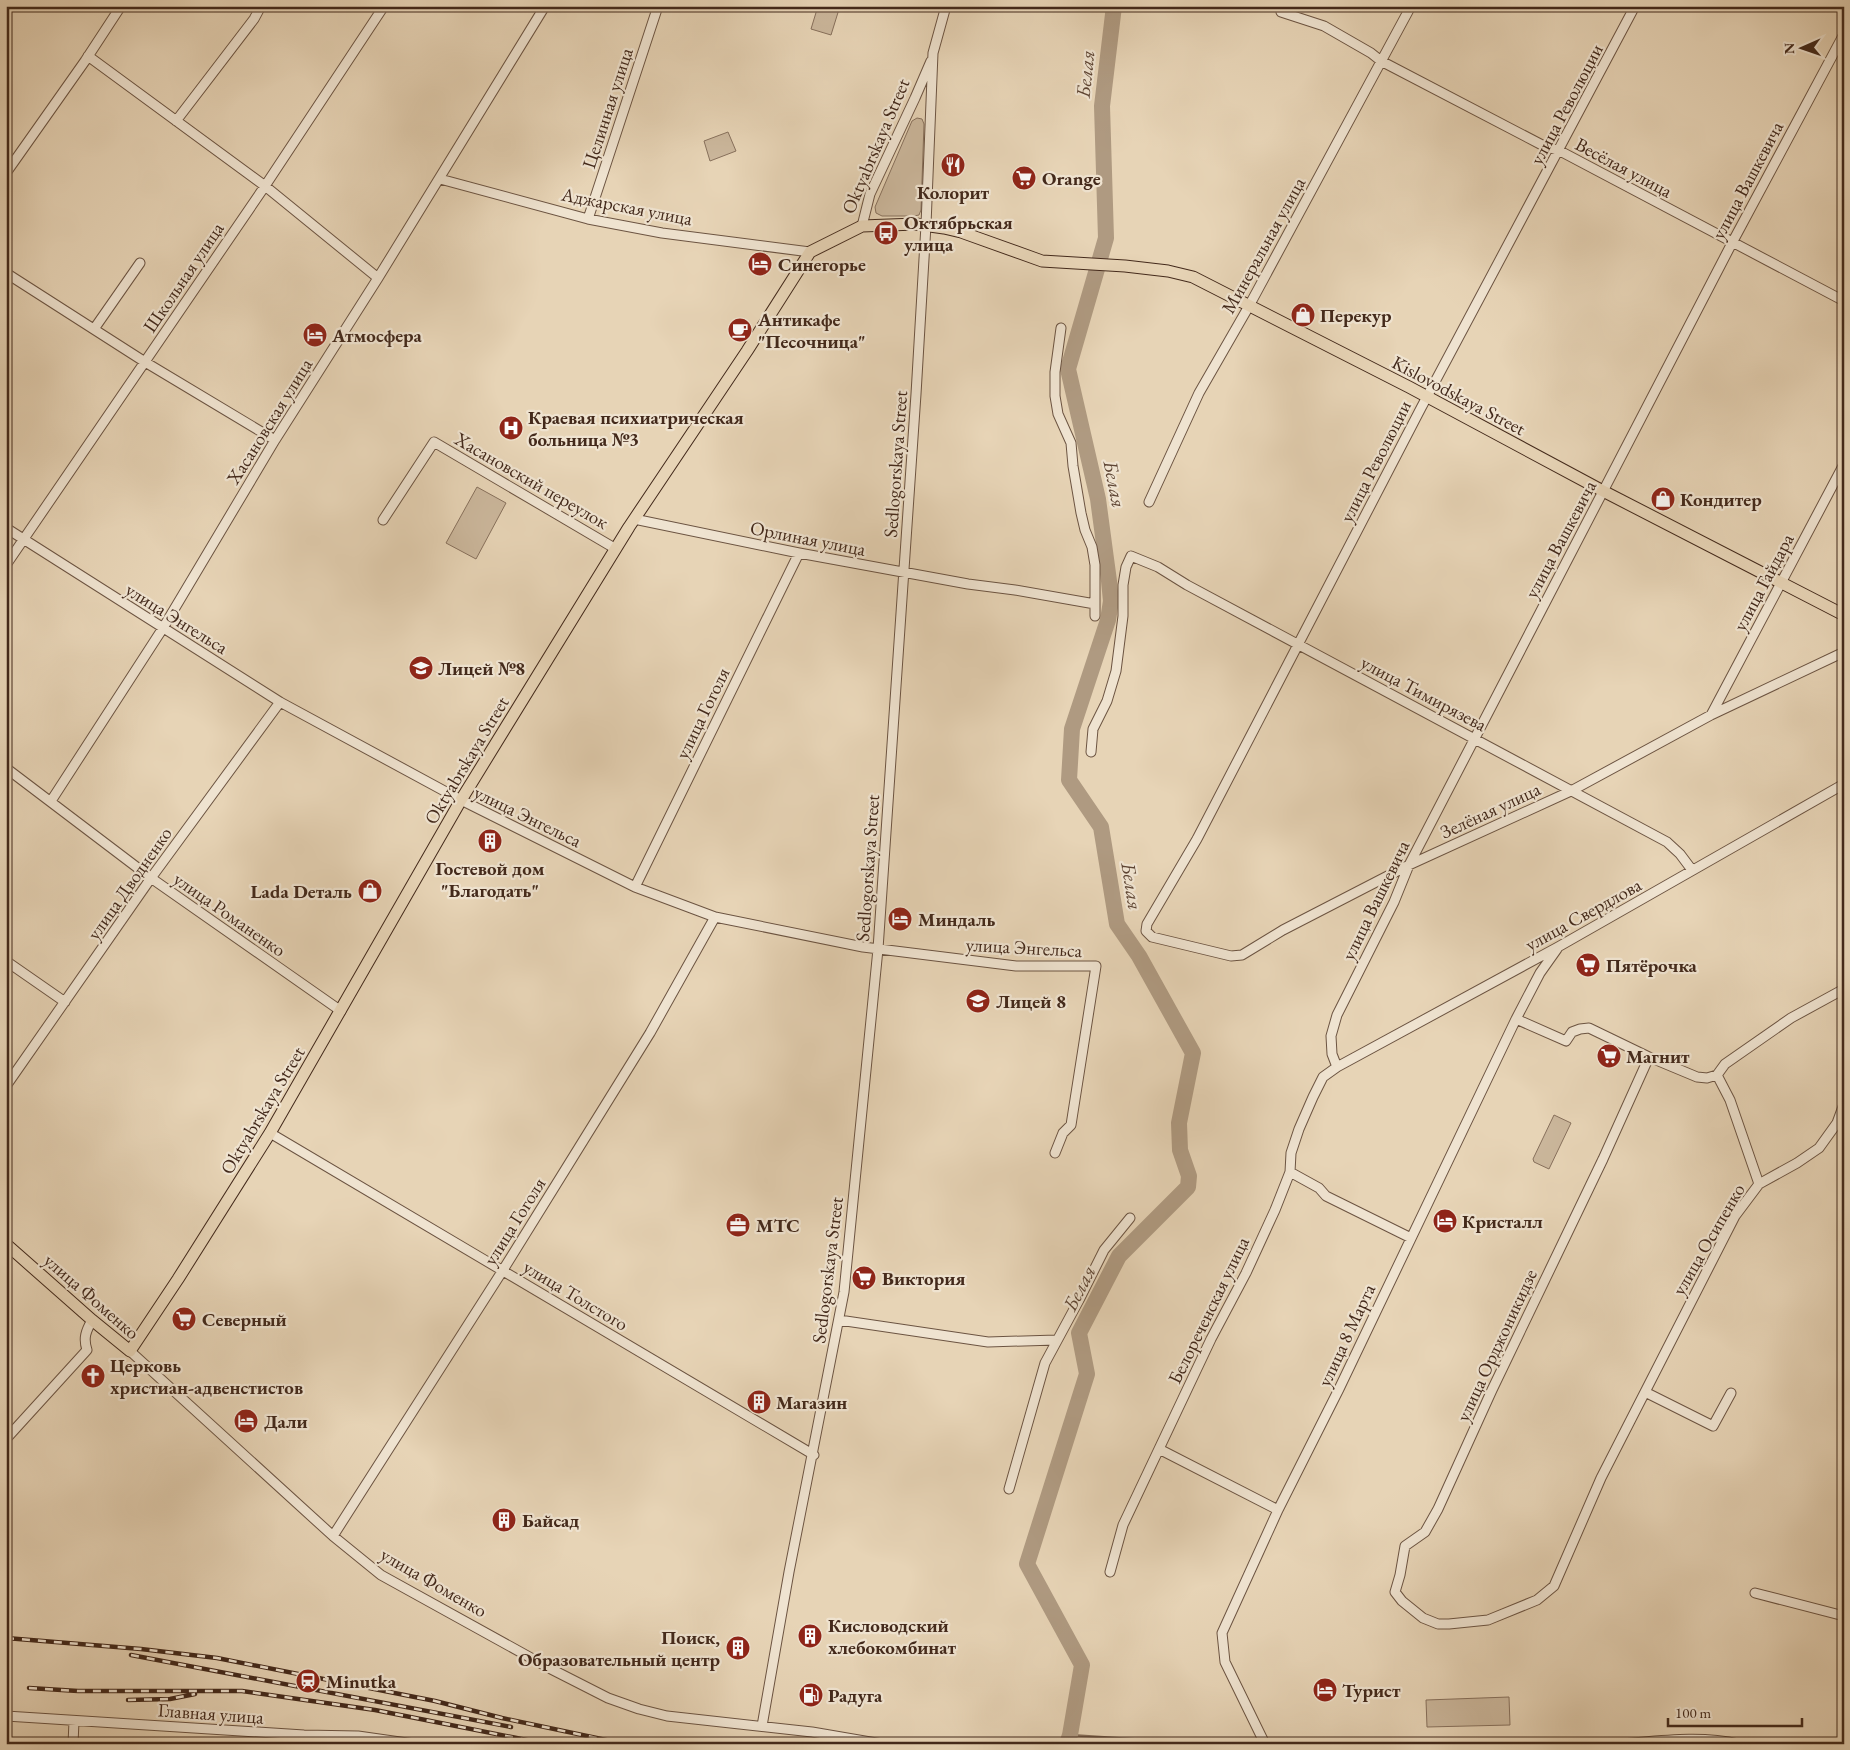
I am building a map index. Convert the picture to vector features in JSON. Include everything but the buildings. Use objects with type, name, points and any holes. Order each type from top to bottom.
[{"type":"main road","points":[[862,226],[926,225]]},
{"type":"main road","name":"Kislovodskaya Street","points":[[926,225],[961,232],[1042,262],[1125,266],[1193,277],[1844,615]]},
{"type":"main road","name":"Oktyabrskaya Street","points":[[130,1351],[178,1280],[270,1134],[461,800],[634,519],[747,351],[810,252],[862,226]]},
{"type":"main road","name":"улица Фоменко","points":[[6,1244],[130,1351]]},
{"type":"street","points":[[6,172],[121,6]]},
{"type":"street","points":[[176,121],[254,19],[261,6]]},
{"type":"street","name":"Школьная улица","points":[[6,565],[265,186],[384,6]]},
{"type":"street","name":"Хасановская улица","points":[[51,800],[163,628],[275,440],[440,179],[544,6]]},
{"type":"street","name":"Целинная улица","points":[[588,219],[658,6]]},
{"type":"street","name":"Sedlogorskaya Street","points":[[762,1726],[844,1292],[878,949],[926,225],[934,53],[946,6]]},
{"type":"street","name":"Минеральная улица","points":[[1149,502],[1199,393],[1249,306],[1412,6]]},
{"type":"street","name":"улица Революции","points":[[1146,931],[1147,924],[1197,839],[1426,397],[1560,150],[1635,6]]},
{"type":"street","name":"Весёлая улица","points":[[1281,12],[1324,26],[1382,61],[1544,146],[1560,150],[1844,301]]},
{"type":"street","name":"улица Вашкевича","points":[[1337,1068],[1332,1054],[1331,1036],[1337,1015],[1394,902],[1409,865],[1732,243],[1844,34]]},
{"type":"street","name":"Oktyabrskaya Street","points":[[862,226],[870,194],[934,53]]},
{"type":"street","points":[[88,56],[265,186],[378,278]]},
{"type":"street","name":"Аджарская улица","points":[[440,179],[588,219],[662,233],[810,252]]},
{"type":"street","points":[[94,329],[140,264]]},
{"type":"street","points":[[6,273],[145,362],[275,440]]},
{"type":"street","points":[[1062,328],[1055,372],[1055,396],[1058,414],[1071,444],[1073,466],[1085,530],[1092,547],[1095,565],[1095,616]]},
{"type":"street","name":"Хасановский переулок","points":[[383,520],[434,442],[616,549]]},
{"type":"street","name":"улица Гайдара","points":[[1711,715],[1844,464]]},
{"type":"street","name":"Орлиная улица","points":[[634,519],[799,553],[1095,604]]},
{"type":"street","name":"улица Энгельса","points":[[6,528],[280,702],[461,800],[635,886],[715,918],[878,949],[1016,966],[1096,966],[1071,1125],[1063,1133],[1055,1153]]},
{"type":"street","name":"улица Гоголя","points":[[635,886],[799,553]]},
{"type":"street","name":"улица Тимирязева","points":[[1091,752],[1093,729],[1107,702],[1116,671],[1123,616],[1123,585],[1126,567],[1131,556],[1158,567],[1187,585],[1667,842],[1680,854],[1692,870]]},
{"type":"street","name":"Зелёная улица","points":[[1146,931],[1152,937],[1231,956],[1242,955],[1283,930],[1409,865],[1571,791],[1711,715],[1844,652]]},
{"type":"street","name":"улица Дводненко","points":[[6,1086],[151,878],[280,702]]},
{"type":"street","name":"улица Романенко","points":[[6,768],[51,800],[151,878],[341,1011]]},
{"type":"street","name":"улица Свердлова","points":[[1337,1068],[1558,947],[1844,784]]},
{"type":"street","name":"улица Гоголя","points":[[333,1536],[503,1270],[650,1033],[715,918]]},
{"type":"street","name":"улица 8 Марта","points":[[1265,1744],[1225,1662],[1222,1633],[1278,1510],[1340,1389],[1516,1018],[1540,973],[1558,947]]},
{"type":"street","points":[[6,961],[65,1002]]},
{"type":"street","points":[[1516,1018],[1566,1041],[1572,1032],[1580,1029],[1592,1029],[1649,1057],[1697,1077],[1707,1078],[1717,1075],[1725,1064],[1791,1018],[1844,989]]},
{"type":"street","name":"улица Орджоникидзе","points":[[1438,1624],[1423,1618],[1413,1611],[1395,1592],[1405,1546],[1425,1532],[1438,1509],[1649,1057]]},
{"type":"street","name":"Белореченская улица","points":[[1110,1572],[1123,1525],[1211,1339],[1246,1273],[1290,1172],[1291,1153],[1313,1097],[1323,1077],[1337,1068]]},
{"type":"street","points":[[1717,1075],[1730,1100],[1759,1184]]},
{"type":"street","name":"улица Осипенко","points":[[1438,1624],[1488,1620],[1538,1600],[1554,1586],[1601,1478],[1735,1216],[1759,1184],[1797,1163],[1819,1148],[1837,1123],[1844,1104]]},
{"type":"street","name":"улица Толстого","points":[[270,1134],[814,1455]]},
{"type":"street","points":[[1290,1172],[1320,1188],[1326,1196],[1411,1238]]},
{"type":"street","points":[[1009,1489],[1044,1363],[1104,1250],[1130,1218]]},
{"type":"street","points":[[6,1439],[87,1350],[85,1334],[92,1320]]},
{"type":"street","points":[[839,1320],[988,1342],[1056,1340]]},
{"type":"street","name":"улица Фоменко","points":[[130,1351],[333,1536],[381,1574],[552,1669],[608,1698],[667,1716],[812,1732],[882,1744]]},
{"type":"street","points":[[1645,1392],[1713,1426],[1731,1393]]},
{"type":"street","points":[[1159,1449],[1278,1510]]},
{"type":"street","points":[[1755,1593],[1844,1616]]},
{"type":"street","name":"Главная улица","points":[[6,1716],[304,1735],[358,1736],[414,1744]]},
{"type":"street","points":[[73,1744],[74,1721]]},
{"type":"street","points":[[1620,1744],[1704,1739],[1739,1744]]},
{"type":"shaded area","points":[[818,6],[840,6],[831,35],[811,29]]},
{"type":"shaded area","points":[[917,118],[922,119],[924,124],[921,210],[919,215],[914,216],[882,216],[876,213],[875,207],[912,121]]},
{"type":"shaded area","points":[[728,132],[736,151],[710,161],[704,141]]},
{"type":"shaded area","points":[[477,487],[506,503],[476,559],[446,543]]},
{"type":"shaded area","points":[[1554,1115],[1571,1123],[1549,1169],[1534,1162],[1533,1159]]},
{"type":"shaded area","points":[[1509,1697],[1510,1725],[1427,1727],[1426,1700]]},
{"type":"waterway","name":"Белая","points":[[1067,1744],[1082,1665],[1027,1564],[1087,1374],[1079,1333],[1119,1256],[1188,1187],[1189,1176],[1180,1150],[1179,1123],[1193,1053],[1139,956],[1117,924],[1101,827],[1069,780],[1072,729],[1108,620],[1111,601],[1098,499],[1068,369],[1106,238],[1102,106],[1114,6]]},
{"type":"waterway","points":[[1070,1735],[1191,1743]]},
{"type":"railway","points":[[6,1638],[141,1649],[217,1658],[435,1701],[502,1718],[625,1744]]},
{"type":"railway","points":[[131,1655],[511,1727]]},
{"type":"railway","points":[[29,1688],[78,1691],[242,1691],[375,1710],[547,1744]]},
{"type":"railway","points":[[128,1700],[170,1699],[195,1694]]},
{"type":"place","name":"Колорит","points":[[953,165]]},
{"type":"place","name":"Orange","points":[[1024,178]]},
{"type":"place","name":"Октябрьская улица","points":[[886,233]]},
{"type":"place","name":"Синегорье","points":[[760,264]]},
{"type":"place","name":"Перекур","points":[[1303,315]]},
{"type":"place","name":"Антикафе \"Песочница\"","points":[[740,330]]},
{"type":"place","name":"Атмосфера","points":[[315,335]]},
{"type":"place","name":"Краевая психиатрическая больница №3","points":[[511,428]]},
{"type":"place","name":"Кондитер","points":[[1663,499]]},
{"type":"place","name":"Лицей №8","points":[[421,668]]},
{"type":"place","name":"Гостевой дом \"Благодать\"","points":[[490,841]]},
{"type":"place","name":"Lada Dеталь","points":[[370,891]]},
{"type":"place","name":"Миндаль","points":[[900,919]]},
{"type":"place","name":"Пятёрочка","points":[[1588,965]]},
{"type":"place","name":"Лицей 8","points":[[978,1001]]},
{"type":"place","name":"Магнит","points":[[1609,1056]]},
{"type":"place","name":"Кристалл","points":[[1445,1221]]},
{"type":"place","name":"МТС","points":[[738,1225]]},
{"type":"place","name":"Виктория","points":[[864,1278]]},
{"type":"place","name":"Северный","points":[[184,1319]]},
{"type":"place","name":"Церковь христиан-адвенстистов","points":[[93,1376]]},
{"type":"place","name":"Магазин","points":[[759,1402]]},
{"type":"place","name":"Дали","points":[[246,1421]]},
{"type":"place","name":"Байсад","points":[[504,1520]]},
{"type":"place","name":"Кисловодский хлебокомбинат","points":[[810,1636]]},
{"type":"place","name":"Поиск, Образовательный центр","points":[[738,1648]]},
{"type":"place","name":"Minutka","points":[[308,1681]]},
{"type":"place","name":"Турист","points":[[1325,1690]]},
{"type":"place","name":"Радуга","points":[[811,1695]]}]
